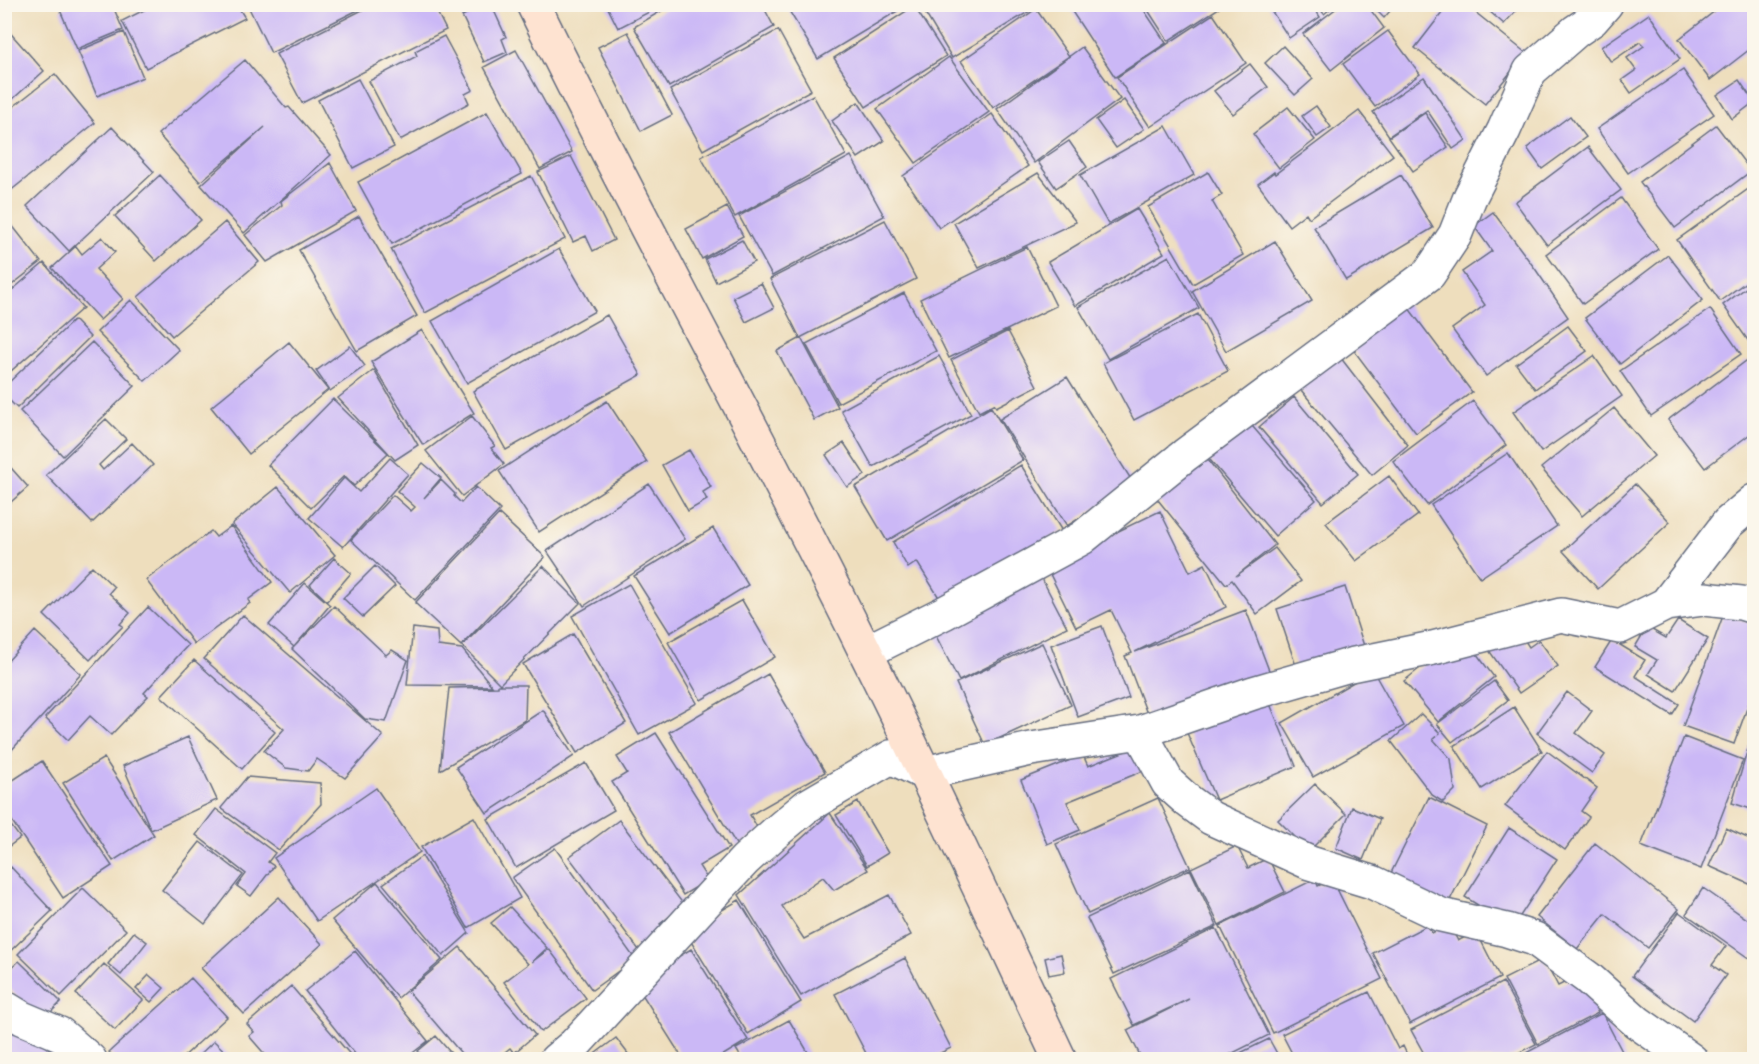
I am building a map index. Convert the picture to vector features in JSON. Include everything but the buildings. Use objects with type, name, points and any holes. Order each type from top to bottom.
[{"type":"street","points":[[533,4],[586,114],[735,396],[866,652],[1060,1059]]},
{"type":"street","points":[[866,652],[944,613],[1082,538],[1185,455],[1429,274],[1455,235],[1470,197],[1504,130],[1530,71],[1592,20],[1606,4]]},
{"type":"street","points":[[1666,604],[1728,523],[1755,501]]},
{"type":"street","points":[[556,1059],[575,1044],[745,860],[807,806],[891,757],[924,773],[1030,749],[1140,732],[1253,693],[1350,665],[1433,648],[1561,615],[1620,627],[1666,604],[1704,599],[1755,607]]},
{"type":"street","points":[[1140,732],[1168,783],[1211,818],[1310,863],[1372,882],[1441,915],[1535,939],[1588,978],[1637,1022],[1691,1059]]},
{"type":"street","points":[[4,1007],[22,1018],[60,1034],[90,1059]]}]
